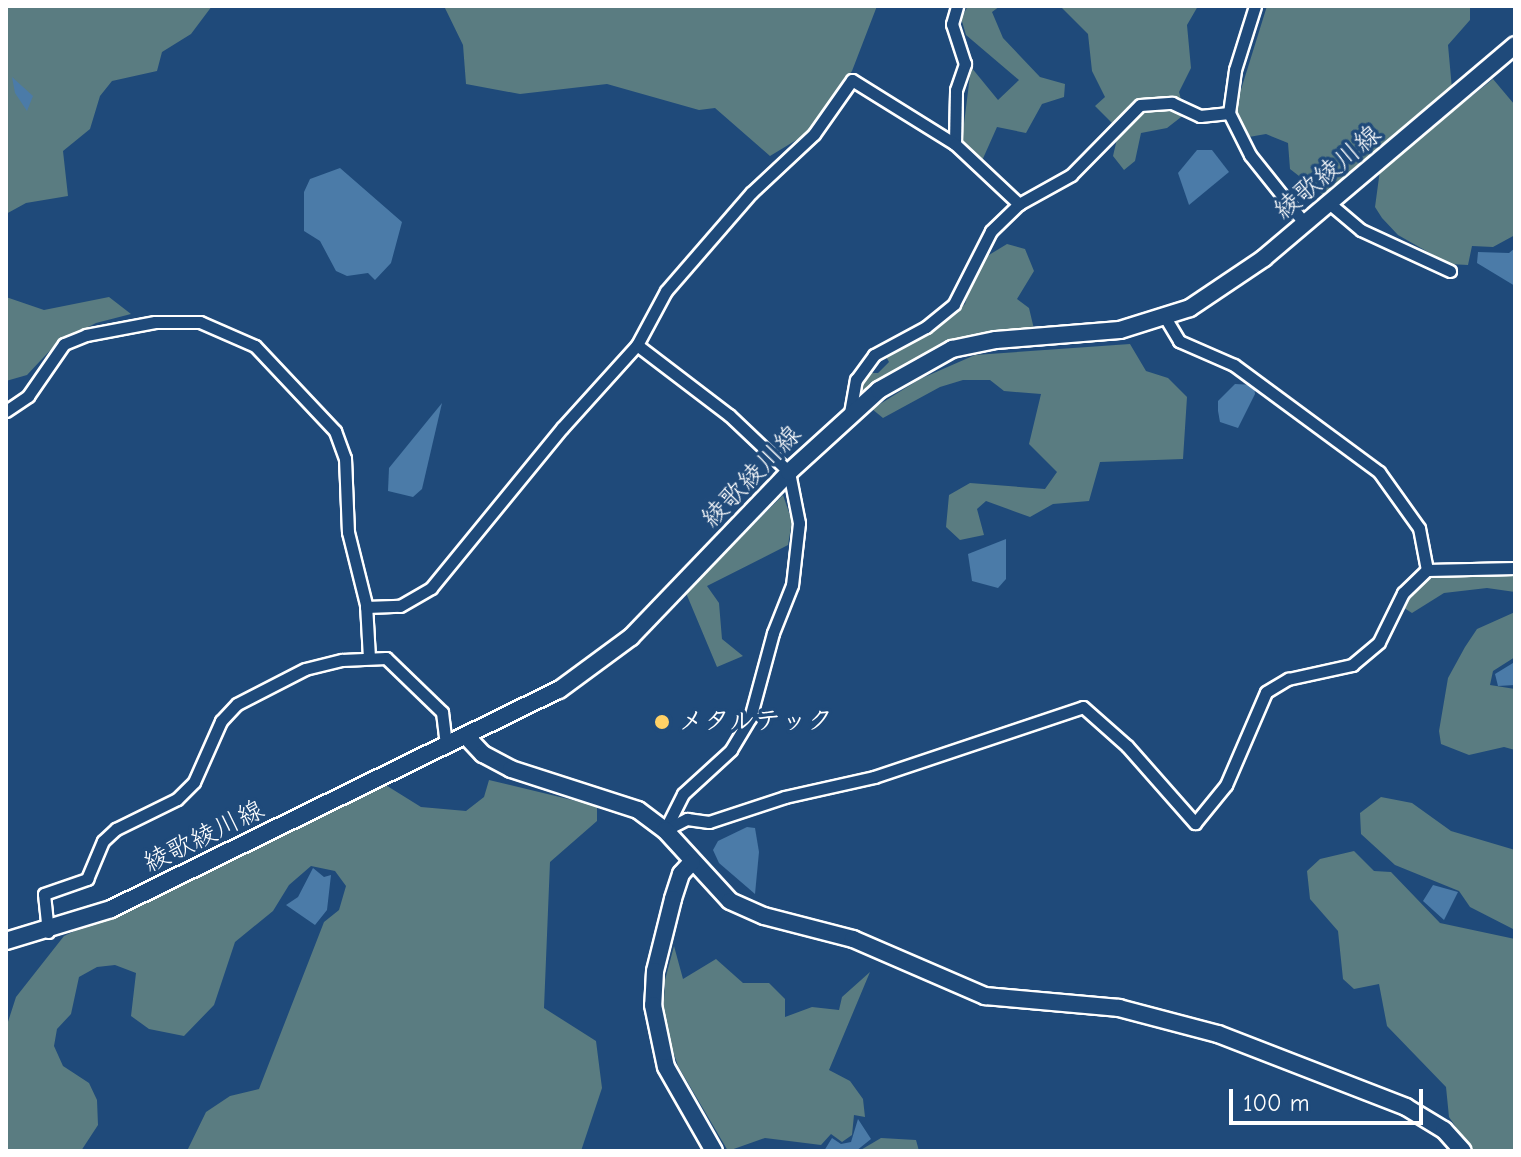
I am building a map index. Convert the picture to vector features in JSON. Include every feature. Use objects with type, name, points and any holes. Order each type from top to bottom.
[{"type":"main road","name":"綾歌綾川線","points":[[6,941],[48,932],[111,909],[466,736],[598,665],[631,637],[850,413],[913,368],[952,349],[996,340],[1096,334],[1166,319],[1221,287],[1305,224],[1515,45]]},
{"type":"main road","points":[[466,736],[495,762],[625,803],[665,830],[730,901],[764,916],[853,939],[985,996],[1119,1008],[1218,1034],[1406,1107],[1444,1130],[1463,1151]]},
{"type":"main road","points":[[692,862],[681,874],[673,899],[655,971],[653,1005],[666,1067],[714,1151]]},
{"type":"street","points":[[955,144],[956,90],[965,64],[952,24],[957,6]]},
{"type":"street","points":[[1255,6],[1232,82],[1229,113],[1242,142],[1305,224]]},
{"type":"street","points":[[366,607],[400,606],[431,588],[554,437],[637,345],[666,291],[744,201],[814,134],[852,80],[955,144],[1019,204]]},
{"type":"street","points":[[850,413],[856,380],[874,355],[926,327],[954,304],[991,231],[1019,204],[1071,175],[1140,105],[1172,103],[1200,116],[1229,113]]},
{"type":"street","points":[[1329,203],[1361,230],[1450,271]]},
{"type":"street","points":[[1166,319],[1179,341],[1234,365],[1379,472],[1419,528],[1427,570]]},
{"type":"street","points":[[6,411],[28,396],[64,344],[86,335],[155,322],[200,322],[237,334],[335,431],[345,458],[348,532],[366,607],[369,657]]},
{"type":"street","points":[[637,345],[729,415],[789,472],[799,523],[792,585],[750,718],[731,750],[683,794],[665,830]]},
{"type":"street","points":[[665,830],[687,819],[709,822],[785,797],[874,777],[1083,707],[1127,746],[1195,823],[1226,785],[1266,692],[1288,679],[1352,665],[1379,642],[1403,593],[1427,570],[1515,568]]},
{"type":"street","points":[[48,932],[44,894],[87,879],[103,841],[116,829],[177,799],[194,782],[221,721],[237,704],[305,669],[369,657],[400,667],[442,712],[446,746]]},
{"type":"green space","points":[[6,6],[212,6],[191,34],[162,52],[157,71],[112,81],[100,96],[90,129],[63,151],[68,196],[26,203],[6,214]]},
{"type":"green space","points":[[444,6],[877,6],[852,71],[808,133],[770,156],[715,108],[699,110],[607,84],[520,94],[466,84],[463,45]]},
{"type":"green space","points":[[968,6],[1000,6],[992,12],[1003,38],[1040,77],[1065,84],[1064,97],[1042,104],[1026,133],[997,127],[981,163],[962,140],[971,67],[998,100],[1019,80],[966,35],[961,18]]},
{"type":"green space","points":[[1060,6],[1198,6],[1187,25],[1191,68],[1179,92],[1185,114],[1167,128],[1141,133],[1135,161],[1124,170],[1113,156],[1119,130],[1095,106],[1105,97],[1092,71],[1088,34]]},
{"type":"green space","points":[[1267,6],[1470,6],[1470,20],[1448,45],[1452,89],[1326,197],[1290,169],[1288,143],[1266,134],[1243,138],[1234,112]]},
{"type":"green space","points":[[1493,79],[1514,104],[1515,235],[1493,247],[1472,246],[1468,265],[1449,264],[1398,235],[1382,218],[1375,207],[1380,170]]},
{"type":"green space","points":[[1007,244],[1025,249],[1034,271],[1017,299],[1029,308],[1034,329],[956,344],[860,394],[867,373],[878,373],[889,362],[884,353],[937,329],[965,304],[974,272],[984,258]]},
{"type":"green space","points":[[6,297],[44,310],[109,297],[131,314],[96,323],[57,343],[27,375],[6,381]]},
{"type":"green space","points":[[1130,344],[1146,371],[1168,378],[1187,397],[1183,459],[1100,462],[1089,501],[1053,504],[1030,517],[986,501],[977,509],[984,535],[960,540],[946,527],[949,495],[970,483],[1045,489],[1057,472],[1029,444],[1041,394],[1004,391],[990,380],[963,380],[940,387],[883,418],[872,409],[920,379],[975,355]]},
{"type":"green space","points":[[783,495],[792,521],[788,545],[707,586],[719,603],[722,639],[743,656],[717,667],[686,593]]},
{"type":"green space","points":[[1515,573],[1515,592],[1487,588],[1444,593],[1412,613],[1401,606],[1420,584],[1438,575]]},
{"type":"green space","points":[[1515,612],[1515,657],[1493,671],[1490,685],[1515,689],[1515,750],[1504,747],[1469,755],[1441,744],[1439,731],[1448,678],[1465,647],[1477,629]]},
{"type":"green space","points":[[489,780],[597,806],[597,821],[550,862],[544,1008],[596,1041],[602,1088],[581,1151],[187,1151],[206,1112],[230,1096],[259,1089],[324,922],[339,910],[346,886],[335,871],[311,866],[289,885],[273,911],[235,942],[214,1005],[184,1036],[149,1029],[131,1016],[136,973],[115,965],[97,967],[79,977],[71,1014],[57,1029],[54,1046],[63,1066],[89,1083],[97,1100],[98,1125],[81,1151],[6,1151],[6,1028],[16,997],[64,936],[384,784],[421,807],[466,811],[484,797]]},
{"type":"green space","points":[[1381,797],[1412,803],[1451,831],[1515,850],[1513,929],[1470,907],[1459,891],[1395,865],[1361,834],[1360,813]]},
{"type":"green space","points":[[1354,851],[1374,871],[1391,872],[1440,923],[1515,939],[1515,1151],[1472,1151],[1449,1117],[1446,1087],[1387,1026],[1379,984],[1354,989],[1343,979],[1338,931],[1310,899],[1307,871],[1320,859]]},
{"type":"green space","points":[[674,946],[683,979],[716,959],[743,983],[769,983],[785,999],[785,1017],[812,1007],[839,1010],[842,997],[870,972],[829,1070],[850,1081],[863,1099],[865,1117],[854,1115],[852,1135],[842,1142],[831,1134],[821,1145],[765,1138],[728,1151],[678,1066],[663,1022],[665,980]]},
{"type":"green space","points":[[881,1138],[916,1140],[919,1151],[859,1151]]},
{"type":"water","points":[[12,77],[33,96],[27,111],[15,93]]},
{"type":"water","points":[[1197,150],[1212,150],[1229,172],[1189,205],[1178,173]]},
{"type":"water","points":[[340,168],[402,222],[391,263],[375,280],[368,273],[347,276],[336,271],[320,241],[304,231],[304,192],[310,179]]},
{"type":"water","points":[[1515,248],[1515,286],[1477,263],[1478,252],[1509,253]]},
{"type":"water","points":[[1235,384],[1254,385],[1255,394],[1238,428],[1220,422],[1218,411],[1218,401]]},
{"type":"water","points":[[442,403],[422,489],[413,497],[388,491],[389,468]]},
{"type":"water","points":[[1006,539],[1006,579],[998,588],[972,581],[968,554]]},
{"type":"water","points":[[1513,663],[1515,685],[1498,686],[1495,674]]},
{"type":"water","points":[[747,827],[755,828],[759,852],[755,894],[719,863],[713,850],[718,841]]},
{"type":"water","points":[[313,868],[324,877],[331,875],[327,910],[315,925],[286,905],[298,897]]},
{"type":"water","points":[[1433,885],[1458,892],[1444,920],[1423,901]]},
{"type":"water","points":[[858,1119],[871,1139],[856,1151],[824,1151],[832,1138],[841,1144],[851,1142]]},
{"type":"place","name":"メタルテック","points":[[662,722]]}]
